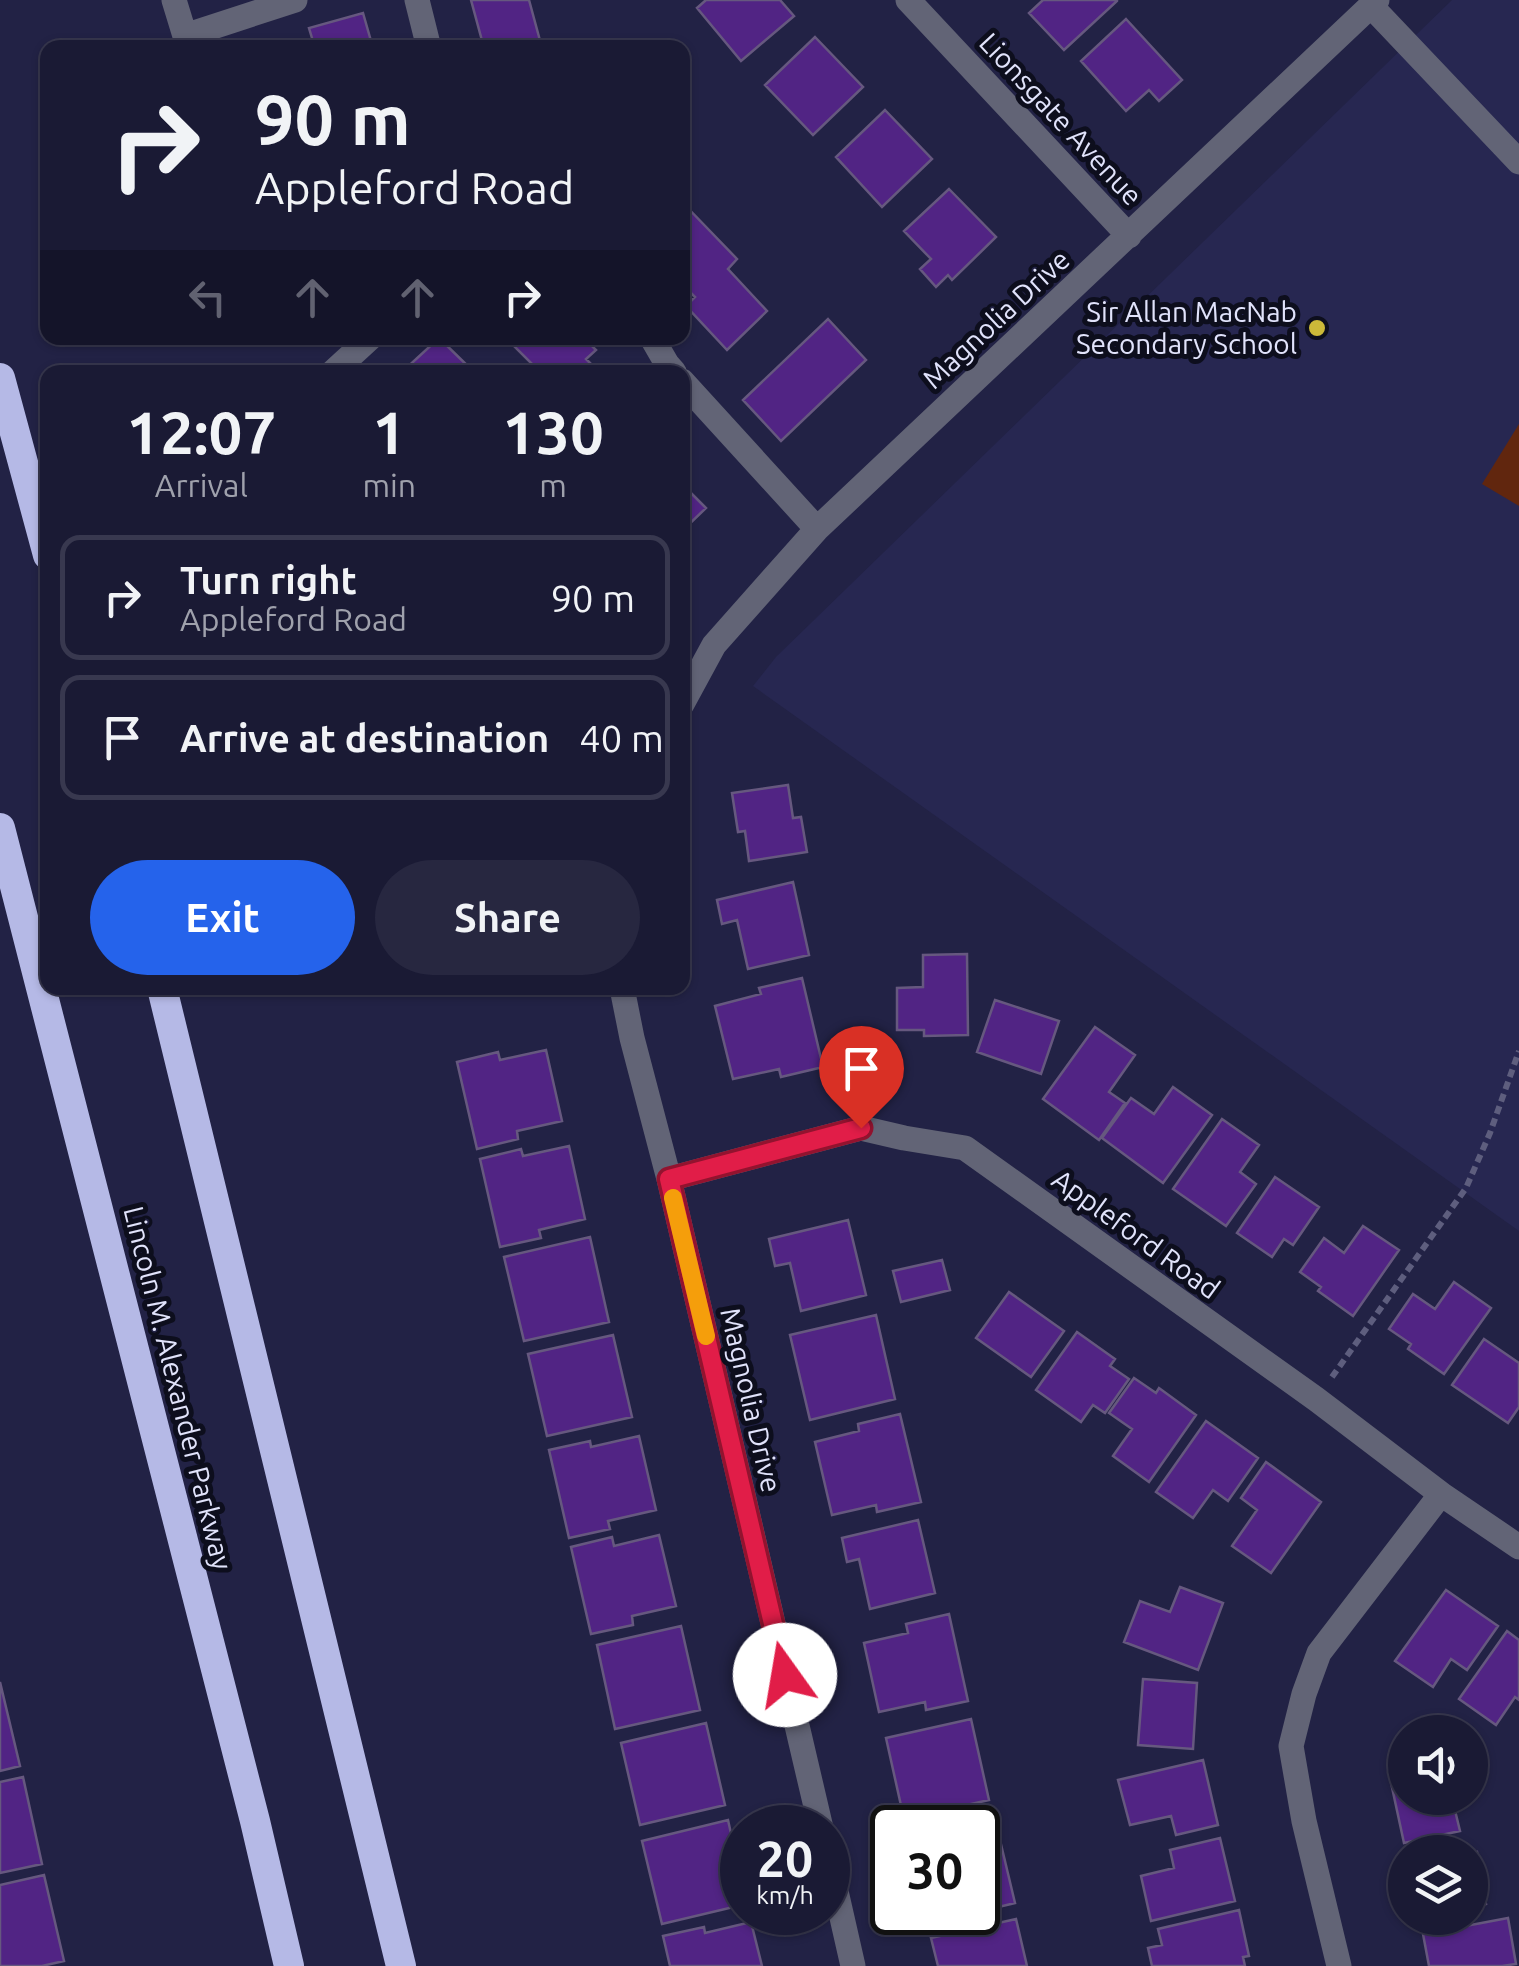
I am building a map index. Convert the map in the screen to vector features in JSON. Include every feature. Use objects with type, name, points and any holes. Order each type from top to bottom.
[{"type":"highway","points":[[0,378],[40,526]]},
{"type":"highway","name":"Lincoln M. Alexander Parkway","points":[[0,828],[40,983]]},
{"type":"highway","name":"Lincoln M. Alexander Parkway","points":[[43,995],[256,1821],[288,1966]]},
{"type":"highway","points":[[164,995],[401,1966]]},
{"type":"street","points":[[174,0],[185,36],[295,0]]},
{"type":"street","points":[[417,0],[427,40]]},
{"type":"street","name":"Lionsgate Avenue","points":[[908,0],[1129,236]]},
{"type":"street","points":[[1374,3],[1519,162]]},
{"type":"street","name":"Magnolia Drive","points":[[690,689],[714,645],[817,529],[1374,3]]},
{"type":"street","points":[[341,365],[362,345]]},
{"type":"street","points":[[690,390],[817,529]]},
{"type":"street","name":"Magnolia Drive","points":[[623,995],[816,1805]]},
{"type":"street","name":"Appleford Road","points":[[669,1179],[861,1128],[965,1148],[1316,1399],[1440,1494],[1519,1547]]},
{"type":"street","points":[[1339,1966],[1304,1822],[1291,1746],[1319,1653],[1440,1494]]},
{"type":"street","points":[[846,1935],[853,1966]]},
{"type":"path","points":[[1316,1399],[1466,1188],[1519,1051]]},
{"type":"shaded area","name":"Sir Allan MacNab Secondary School","points":[[1452,0],[1519,0],[1519,1231],[753,686],[776,657]]},
{"type":"shaded area","points":[[1519,424],[1519,506],[1482,484]]},
{"type":"building","points":[[471,0],[529,0],[540,40],[482,40]]},
{"type":"building","points":[[706,0],[780,0],[794,16],[741,61],[697,8]]},
{"type":"building","points":[[1043,0],[1117,1],[1064,50],[1029,13]]},
{"type":"building","points":[[363,13],[371,40],[313,40],[309,28]]},
{"type":"building","points":[[1126,19],[1182,80],[1159,101],[1149,90],[1126,111],[1081,61]]},
{"type":"building","points":[[815,37],[863,87],[813,135],[765,85]]},
{"type":"building","points":[[885,110],[932,159],[882,207],[836,157]]},
{"type":"building","points":[[949,189],[996,237],[952,280],[948,275],[936,287],[920,269],[931,259],[904,231]]},
{"type":"building","points":[[690,210],[737,259],[728,269],[767,311],[727,350],[690,310],[695,297],[690,292]]},
{"type":"building","points":[[828,319],[866,360],[781,441],[743,400]]},
{"type":"building","points":[[431,345],[446,345],[467,365],[410,365]]},
{"type":"building","points":[[513,345],[591,345],[596,350],[586,359],[592,365],[533,365]]},
{"type":"building","points":[[690,492],[706,508],[690,523]]},
{"type":"building","points":[[788,785],[793,818],[801,817],[807,852],[749,861],[745,831],[738,832],[732,793]]},
{"type":"building","points":[[793,882],[809,955],[748,969],[737,920],[722,924],[717,900]]},
{"type":"building","points":[[967,954],[968,1035],[924,1036],[924,1030],[897,1030],[897,988],[923,987],[923,955]]},
{"type":"building","points":[[802,978],[823,1067],[781,1077],[779,1069],[733,1079],[715,1006],[761,994],[759,988]]},
{"type":"building","points":[[995,1000],[1059,1021],[1041,1074],[977,1052]]},
{"type":"building","points":[[1095,1027],[1135,1055],[1109,1092],[1125,1103],[1099,1140],[1043,1099]]},
{"type":"building","points":[[546,1050],[562,1121],[517,1131],[518,1139],[477,1149],[457,1062],[498,1052],[500,1060]]},
{"type":"building","points":[[1173,1087],[1212,1115],[1163,1183],[1102,1138],[1131,1098],[1154,1114]]},
{"type":"building","points":[[1222,1119],[1259,1145],[1240,1172],[1256,1184],[1226,1226],[1173,1189]]},
{"type":"building","points":[[569,1146],[585,1219],[539,1230],[541,1238],[500,1247],[480,1159],[521,1149],[523,1156]]},
{"type":"building","points":[[1275,1177],[1319,1207],[1293,1245],[1284,1239],[1272,1257],[1237,1233]]},
{"type":"building","points":[[848,1220],[866,1295],[801,1311],[790,1263],[775,1266],[769,1239]]},
{"type":"building","points":[[1363,1226],[1399,1250],[1353,1316],[1318,1291],[1321,1287],[1300,1272],[1324,1238],[1344,1253]]},
{"type":"building","points":[[590,1237],[609,1322],[524,1341],[504,1257]]},
{"type":"building","points":[[942,1260],[950,1290],[901,1302],[893,1271]]},
{"type":"building","points":[[1454,1282],[1491,1308],[1444,1374],[1408,1349],[1411,1344],[1389,1329],[1413,1294],[1435,1309]]},
{"type":"building","points":[[1009,1292],[1064,1331],[1031,1377],[976,1338]]},
{"type":"building","points":[[876,1315],[895,1399],[810,1420],[790,1335]]},
{"type":"building","points":[[1077,1332],[1115,1359],[1110,1366],[1129,1379],[1105,1413],[1093,1405],[1081,1422],[1036,1390]]},
{"type":"building","points":[[613,1335],[632,1417],[547,1436],[528,1354]]},
{"type":"building","points":[[1484,1339],[1519,1363],[1519,1407],[1508,1423],[1452,1385]]},
{"type":"building","points":[[1134,1378],[1156,1393],[1159,1388],[1196,1415],[1149,1482],[1113,1456],[1132,1429],[1109,1413]]},
{"type":"building","points":[[900,1414],[921,1502],[877,1512],[876,1505],[832,1515],[815,1442],[859,1431],[858,1424]]},
{"type":"building","points":[[1206,1421],[1258,1458],[1228,1501],[1213,1490],[1193,1518],[1156,1492]]},
{"type":"building","points":[[639,1436],[656,1510],[608,1521],[610,1529],[569,1538],[549,1450],[590,1441],[591,1447]]},
{"type":"building","points":[[1266,1462],[1321,1502],[1271,1573],[1232,1546],[1257,1510],[1241,1498]]},
{"type":"building","points":[[918,1520],[935,1593],[870,1609],[859,1559],[847,1562],[842,1538]]},
{"type":"building","points":[[659,1535],[676,1606],[632,1616],[633,1625],[591,1634],[571,1547],[612,1537],[614,1546]]},
{"type":"building","points":[[1180,1587],[1223,1603],[1198,1670],[1124,1642],[1140,1601],[1170,1612]]},
{"type":"building","points":[[1446,1590],[1498,1626],[1467,1670],[1451,1659],[1433,1687],[1395,1661]]},
{"type":"building","points":[[949,1614],[968,1701],[926,1710],[925,1702],[879,1712],[864,1643],[908,1633],[906,1624]]},
{"type":"building","points":[[681,1626],[700,1710],[615,1729],[597,1645]]},
{"type":"building","points":[[1507,1631],[1519,1640],[1519,1700],[1515,1697],[1496,1725],[1488,1715],[1482,1715],[1459,1699]]},
{"type":"building","points":[[1143,1679],[1197,1683],[1193,1749],[1138,1745]]},
{"type":"building","points":[[0,1682],[20,1766],[0,1771]]},
{"type":"building","points":[[971,1719],[989,1800],[967,1805],[901,1805],[886,1738]]},
{"type":"building","points":[[706,1723],[725,1805],[640,1825],[621,1743]]},
{"type":"building","points":[[1203,1760],[1218,1825],[1176,1835],[1171,1816],[1130,1825],[1118,1780]]},
{"type":"building","points":[[23,1777],[42,1864],[0,1873],[0,1782]]},
{"type":"building","points":[[1398,1815],[1456,1815],[1460,1831],[1441,1835],[1402,1835]]},
{"type":"building","points":[[720,1822],[720,1910],[662,1924],[642,1841]]},
{"type":"building","points":[[1220,1838],[1235,1901],[1151,1921],[1141,1876],[1174,1868],[1170,1850]]},
{"type":"building","points":[[1000,1840],[1015,1903],[1000,1907]]},
{"type":"building","points":[[44,1875],[64,1961],[42,1966],[0,1966],[0,1885]]},
{"type":"building","points":[[1239,1910],[1249,1956],[1243,1957],[1245,1966],[1152,1966],[1148,1948],[1162,1945],[1158,1929]]},
{"type":"building","points":[[1508,1918],[1516,1964],[1429,1966],[1423,1935],[1488,1935],[1488,1922]]},
{"type":"building","points":[[1016,1919],[1027,1966],[938,1966],[931,1938],[1000,1935],[1000,1923]]},
{"type":"building","points":[[704,1927],[705,1933],[720,1929],[720,1935],[754,1935],[762,1966],[670,1966],[663,1936]]},
{"type":"slow traffic","points":[[673,1198],[706,1336]]},
{"type":"place","name":"Sir Allan MacNab Secondary School","points":[[1317,328]]},
{"type":"route","points":[[785,1675],[669,1179],[861,1128]]}]
